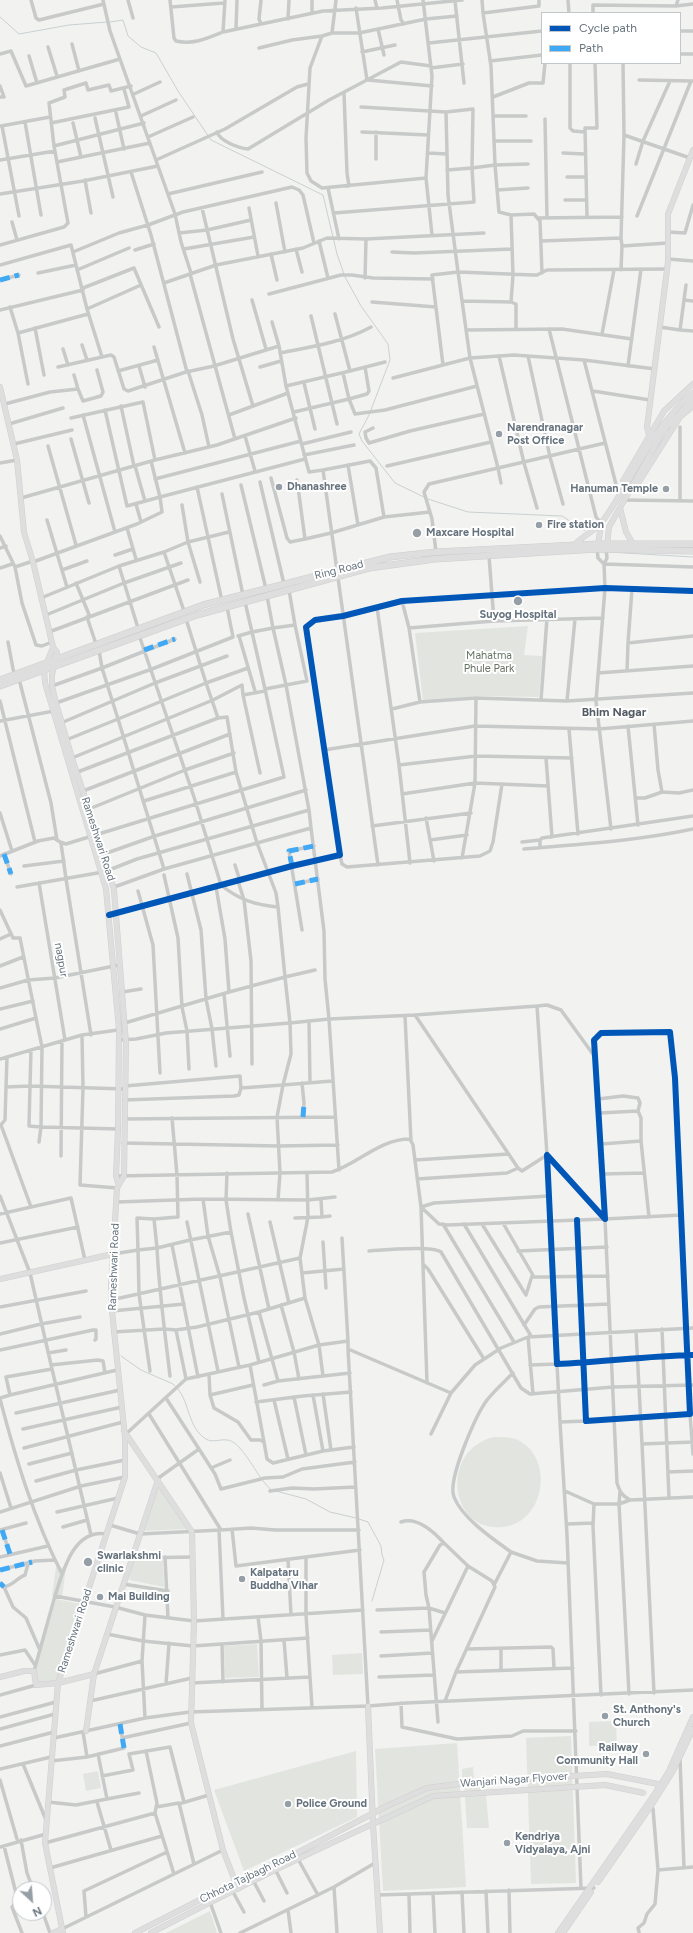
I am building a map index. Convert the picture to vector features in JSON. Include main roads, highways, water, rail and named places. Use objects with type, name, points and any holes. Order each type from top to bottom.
[{"type":"highway","name":"Ring Road","points":[[607,547],[633,544],[693,544]]},
{"type":"highway","name":"Ring Road","points":[[138,631],[289,590],[337,573],[390,557],[436,552],[574,545],[598,547]]},
{"type":"highway","name":"Ring Road","points":[[0,680],[53,667],[184,611],[284,584],[337,573],[394,564],[598,547],[693,551]]},
{"type":"highway","name":"Ring Road","points":[[0,686],[46,662],[98,647]]},
{"type":"main road","points":[[649,435],[647,427],[668,259],[668,214],[693,150]]},
{"type":"main road","points":[[607,547],[609,527],[620,508],[624,481],[664,411],[693,384]]},
{"type":"main road","points":[[0,387],[17,460],[24,532],[33,562],[52,645],[57,652],[56,659]]},
{"type":"main road","points":[[624,489],[631,484],[664,423],[683,401],[693,393]]},
{"type":"main road","points":[[574,545],[601,523],[622,499],[664,430],[693,399]]},
{"type":"main road","points":[[631,484],[637,485],[680,417],[693,406]]},
{"type":"main road","points":[[620,508],[626,532],[633,544]]},
{"type":"main road","points":[[598,547],[601,523]]},
{"type":"main road","points":[[52,645],[44,670],[45,683],[60,724],[90,836],[103,872],[109,915],[119,1040],[118,1089],[121,1129]]},
{"type":"main road","name":"Rameshwari Road","points":[[56,659],[53,667],[52,686],[60,724],[72,758],[74,773],[89,809],[113,886],[126,1039],[124,1118],[121,1129],[116,1176],[118,1186],[111,1300],[117,1370],[123,1422],[126,1432],[125,1477],[58,1683],[45,1843],[63,1931]]},
{"type":"main road","name":"Rameshwari Road","points":[[118,1186],[124,1176],[124,1143],[121,1129]]},
{"type":"main road","points":[[0,1279],[113,1254]]},
{"type":"main road","points":[[126,1432],[192,1532],[194,1621],[190,1712],[191,1723],[223,1850],[238,1889]]},
{"type":"main road","points":[[84,1732],[94,1674],[158,1480]]},
{"type":"main road","points":[[0,1677],[34,1668],[36,1686],[58,1683],[94,1674]]},
{"type":"main road","points":[[368,1706],[372,1812],[380,1933]]},
{"type":"main road","points":[[558,1933],[651,1806],[693,1718]]},
{"type":"main road","points":[[662,1785],[680,1757],[693,1729]]},
{"type":"main road","name":"Wanjari Nagar Flyover","points":[[372,1812],[427,1788],[474,1782],[607,1774],[662,1785]]},
{"type":"main road","name":"Wanjari Nagar Flyover","points":[[151,1933],[298,1859],[433,1796],[605,1785],[656,1796]]},
{"type":"main road","points":[[563,1933],[592,1888],[656,1796]]},
{"type":"main road","name":"Chhota Tajbagh Road","points":[[135,1933],[235,1882],[297,1853],[372,1812]]},
{"type":"main road","points":[[53,1933],[63,1931]]},
{"type":"waterway","points":[[0,17],[19,34],[69,25],[107,22]]},
{"type":"waterway","points":[[110,22],[123,20],[128,36],[141,47],[156,53],[178,91],[211,140],[323,195],[337,254],[344,274]]},
{"type":"waterway","points":[[345,277],[361,306],[388,344],[390,360],[369,415],[359,434],[362,441],[395,483],[424,497]]},
{"type":"waterway","points":[[428,499],[468,512],[562,516],[585,531]]},
{"type":"waterway","points":[[608,552],[693,557]]},
{"type":"waterway","points":[[121,1356],[141,1370],[173,1384],[176,1387]]},
{"type":"waterway","points":[[178,1389],[185,1402],[192,1422],[200,1434],[208,1440],[232,1441],[246,1456],[261,1478]]},
{"type":"waterway","points":[[263,1481],[271,1490]]},
{"type":"waterway","points":[[276,1491],[306,1499],[330,1512],[356,1518]]},
{"type":"waterway","points":[[359,1519],[368,1522],[381,1546],[384,1560],[372,1601]]},
{"type":"place","name":"Narendranagar Post Office","points":[[499,434]]},
{"type":"place","name":"Dhanashree","points":[[279,487]]},
{"type":"place","name":"Hanuman Temple","points":[[666,489]]},
{"type":"place","name":"Fire station","points":[[539,525]]},
{"type":"place","name":"Maxcare Hospital","points":[[417,533]]},
{"type":"place","name":"Suyog Hospital","points":[[518,601]]},
{"type":"place","name":"Swarlakshmi clinic","points":[[88,1562]]},
{"type":"place","name":"Kalpataru Buddha Vihar","points":[[242,1579]]},
{"type":"place","name":"Mai Building","points":[[100,1597]]},
{"type":"place","name":"St. Anthony's Church","points":[[605,1716]]},
{"type":"place","name":"Railway Community Hall","points":[[646,1754]]},
{"type":"place","name":"Police Ground","points":[[288,1804]]},
{"type":"place","name":"Kendriya Vidyalaya, Ajni","points":[[507,1843]]},
{"type":"district","name":"Bhim Nagar","points":[[614,712]]},
{"type":"park label","name":"Mahatma Phule Park","points":[[489,662]]}]
